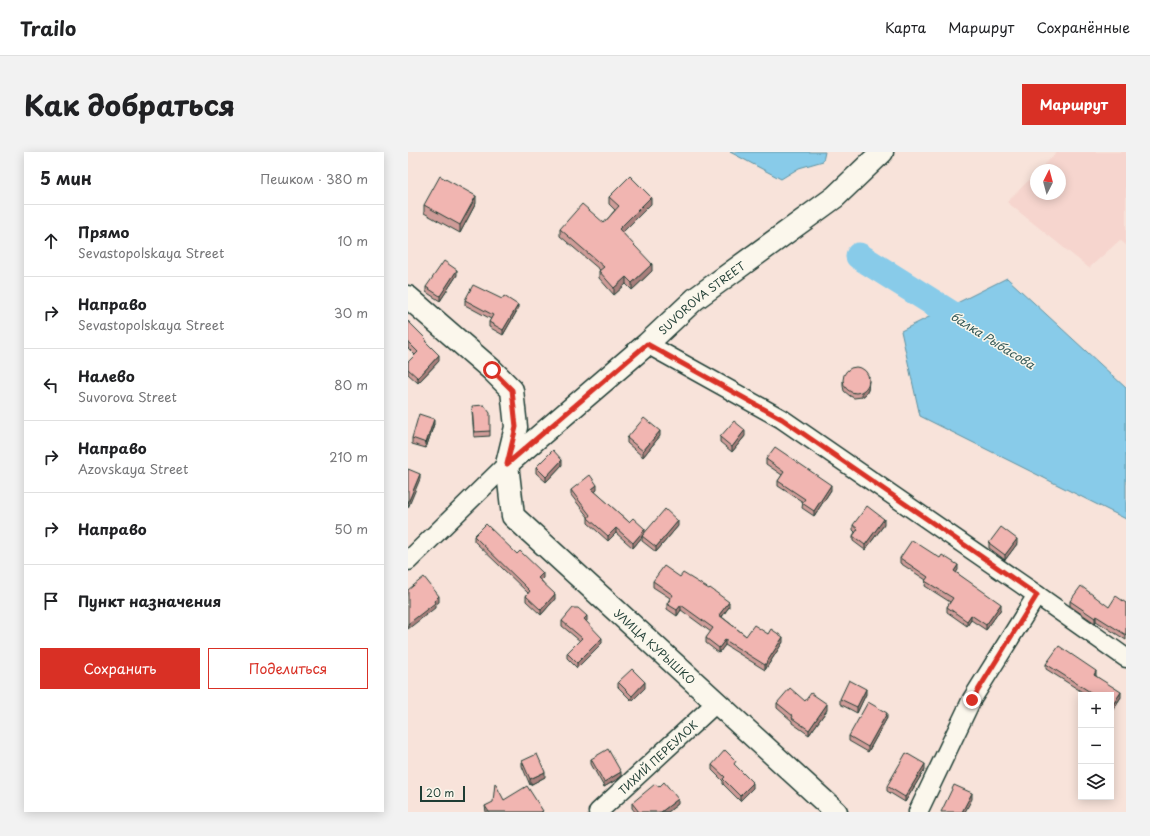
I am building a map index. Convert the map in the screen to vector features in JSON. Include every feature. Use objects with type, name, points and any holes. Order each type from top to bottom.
[{"type":"main road","name":"SUVOROVA STREET","points":[[507,464],[647,344],[695,299],[834,197],[882,152]]},
{"type":"main road","points":[[408,298],[492,370],[512,390],[516,427],[507,464]]},
{"type":"main road","name":"УЛИЦА КУРЫШКО","points":[[507,464],[513,516],[836,812]]},
{"type":"street","points":[[647,344],[782,419],[1126,658]]},
{"type":"street","points":[[408,561],[507,464]]},
{"type":"street","points":[[918,812],[972,700],[1037,595]]},
{"type":"street","name":"ТИХИЙ ПЕРЕУЛОК","points":[[598,812],[717,702]]},
{"type":"shaded area","points":[[1057,152],[1126,152],[1126,245],[1120,240],[1089,268],[1007,202],[1030,179],[1030,200],[1066,200],[1066,164],[1045,164]]},
{"type":"water","points":[[730,152],[825,152],[823,161],[799,168],[781,179]]},
{"type":"water","points":[[1007,278],[1126,388],[1126,519],[920,416],[901,331]]},
{"type":"building","points":[[440,176],[476,196],[460,225],[424,205]]},
{"type":"building","points":[[630,176],[651,197],[619,229],[652,264],[632,283],[626,277],[614,288],[599,271],[604,267],[560,229],[582,204],[604,223],[619,206],[609,197]]},
{"type":"building","points":[[444,261],[457,270],[440,296],[426,287]]},
{"type":"building","points":[[473,285],[502,299],[504,296],[518,305],[503,330],[489,322],[493,315],[465,300]]},
{"type":"building","points":[[408,321],[427,340],[425,341],[439,355],[418,378],[408,369],[408,362],[418,352],[408,342]]},
{"type":"building","points":[[856,367],[865,371],[869,380],[865,389],[856,393],[847,389],[843,380],[847,371]]},
{"type":"building","points":[[484,405],[490,413],[490,431],[474,432],[472,406]]},
{"type":"building","points":[[419,414],[434,419],[426,443],[412,438]]},
{"type":"building","points":[[644,418],[660,431],[643,451],[627,438]]},
{"type":"building","points":[[734,421],[745,430],[732,447],[720,437]]},
{"type":"building","points":[[775,447],[831,485],[814,511],[802,503],[805,499],[778,481],[784,472],[766,459]]},
{"type":"building","points":[[553,450],[562,460],[546,477],[536,467]]},
{"type":"building","points":[[408,469],[420,474],[408,503]]},
{"type":"building","points":[[590,475],[597,485],[592,489],[629,522],[633,518],[645,529],[633,543],[616,528],[608,536],[588,518],[590,515],[571,490]]},
{"type":"building","points":[[867,506],[884,519],[865,545],[853,536],[858,529],[853,525]]},
{"type":"building","points":[[665,509],[678,521],[656,547],[642,536]]},
{"type":"building","points":[[486,524],[517,554],[520,551],[543,573],[538,578],[555,594],[541,610],[526,596],[530,591],[474,536]]},
{"type":"building","points":[[1001,527],[1017,539],[1005,555],[989,543]]},
{"type":"building","points":[[912,540],[940,558],[942,555],[958,565],[954,571],[1001,604],[986,625],[971,615],[967,621],[947,607],[953,598],[925,581],[928,577],[900,558]]},
{"type":"building","points":[[664,566],[680,577],[683,573],[709,589],[710,588],[729,602],[719,615],[746,636],[754,625],[768,634],[771,629],[783,637],[765,665],[725,640],[719,648],[706,638],[713,628],[681,605],[677,610],[667,604],[673,595],[653,581]]},
{"type":"building","points":[[424,577],[439,596],[434,601],[435,603],[408,624],[408,590]]},
{"type":"building","points":[[1081,586],[1109,607],[1116,596],[1126,603],[1126,635],[1096,616],[1095,618],[1070,601]]},
{"type":"building","points":[[573,608],[578,608],[587,616],[584,619],[602,638],[577,663],[567,653],[582,638],[562,621]]},
{"type":"building","points":[[1059,646],[1096,671],[1094,675],[1121,692],[1114,703],[1114,692],[1090,692],[1046,664]]},
{"type":"building","points":[[632,669],[645,682],[632,696],[618,682]]},
{"type":"building","points":[[849,680],[866,689],[857,707],[840,699]]},
{"type":"building","points":[[790,688],[805,701],[811,693],[827,704],[809,730],[792,718],[793,716],[777,703]]},
{"type":"building","points":[[868,702],[887,713],[868,747],[849,736]]},
{"type":"building","points":[[608,749],[621,772],[604,782],[591,759]]},
{"type":"building","points":[[725,750],[736,761],[734,764],[753,783],[740,796],[723,779],[725,777],[712,765]]},
{"type":"building","points":[[906,753],[925,764],[905,797],[887,786]]},
{"type":"building","points":[[537,754],[545,772],[530,779],[522,761]]},
{"type":"building","points":[[664,782],[678,799],[661,812],[639,812],[632,803],[655,784],[659,787]]},
{"type":"building","points":[[495,783],[504,800],[527,786],[543,811],[489,812],[485,806],[493,802]]},
{"type":"building","points":[[954,785],[972,793],[962,812],[941,812]]},
{"type":"waterway","name":"балка Рыбасова","points":[[859,256],[975,329]]},
{"type":"route","points":[[492,370],[512,390],[516,427],[507,464],[647,344],[782,419],[1037,595],[972,700]]}]
